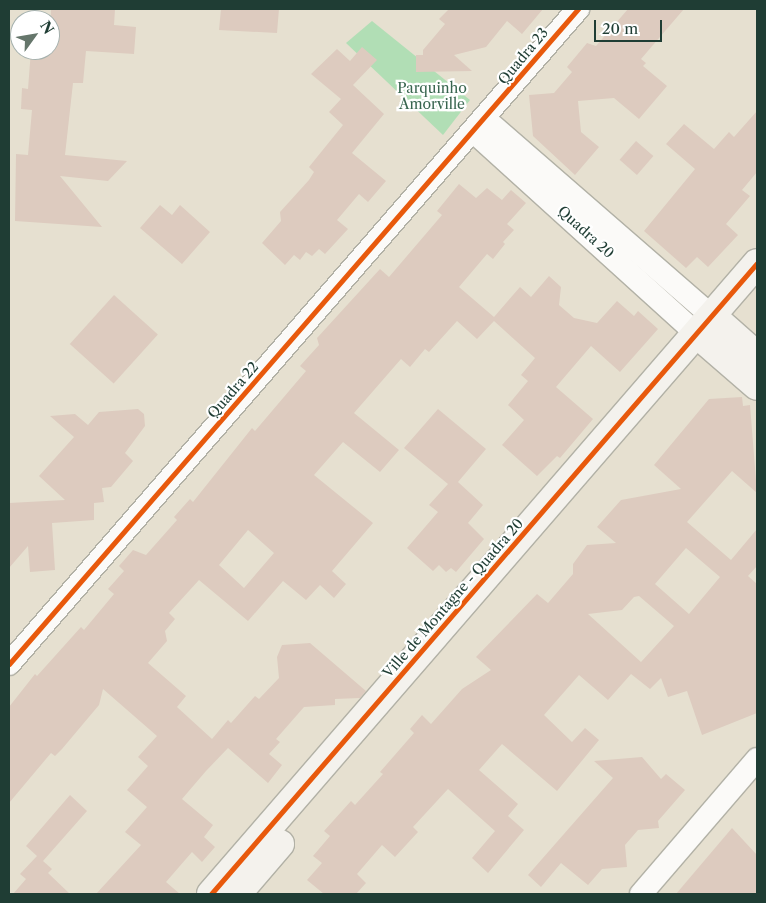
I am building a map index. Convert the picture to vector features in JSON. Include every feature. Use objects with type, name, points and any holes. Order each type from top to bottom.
[{"type":"street","name":"Quadra 23","points":[[479,125],[578,9]]},
{"type":"street","name":"Quadra 20","points":[[479,125],[710,329]]},
{"type":"street","name":"Quadra 22","points":[[9,664],[479,125]]},
{"type":"street","points":[[710,329],[757,263]]},
{"type":"street","points":[[710,329],[757,287]]},
{"type":"street","points":[[710,329],[757,356]]},
{"type":"street","points":[[710,329],[757,386]]},
{"type":"street","name":"Ville de Montagne - Quadra 20","points":[[211,894],[710,329]]},
{"type":"street","name":"Ville de Montagne - Quadra 20","points":[[237,894],[710,329]]},
{"type":"street","points":[[642,894],[757,759]]},
{"type":"green space","name":"Parquinho Amorville","points":[[372,21],[470,100],[443,135],[346,43]]},
{"type":"building","points":[[115,9],[114,25],[136,27],[134,54],[86,51],[83,83],[73,83],[65,155],[127,161],[108,181],[60,176],[102,227],[15,221],[16,154],[28,155],[32,110],[21,109],[22,88],[28,89],[30,60],[60,60],[60,10],[51,10]]},
{"type":"building","points":[[221,9],[279,9],[277,33],[219,30]]},
{"type":"building","points":[[449,9],[543,9],[522,34],[507,21],[486,47],[454,55],[472,71],[416,72],[416,55],[423,55],[423,50],[445,24],[439,19]]},
{"type":"building","points":[[628,9],[684,9],[641,59],[646,63],[643,66],[667,86],[639,119],[614,98],[578,101],[581,132],[599,147],[575,175],[533,136],[529,95],[554,93],[572,72],[567,67],[587,43],[596,46]]},
{"type":"building","points":[[362,47],[377,60],[353,85],[384,114],[352,153],[386,181],[368,202],[359,194],[337,220],[348,229],[325,254],[319,249],[312,256],[306,252],[300,260],[294,255],[285,265],[262,243],[281,221],[280,212],[314,172],[309,167],[343,125],[329,112],[341,99],[311,74],[337,49],[350,61]]},
{"type":"building","points":[[757,111],[757,172],[742,190],[750,196],[726,224],[738,235],[708,267],[697,257],[686,268],[644,231],[695,169],[666,144],[684,124],[714,149],[729,132],[734,137]]},
{"type":"building","points":[[636,141],[653,156],[637,175],[620,160]]},
{"type":"building","points":[[459,184],[476,198],[487,188],[502,200],[511,190],[526,203],[507,224],[514,230],[503,242],[505,244],[493,259],[487,254],[459,287],[494,317],[520,287],[531,297],[549,276],[561,287],[559,305],[574,318],[597,323],[617,301],[634,316],[638,311],[658,329],[620,372],[591,346],[556,387],[593,419],[560,458],[557,456],[537,476],[502,445],[524,420],[508,405],[528,381],[521,375],[535,358],[494,321],[477,339],[457,321],[429,352],[425,349],[410,367],[401,359],[354,413],[399,450],[380,472],[343,442],[314,475],[373,523],[332,571],[346,584],[334,598],[320,585],[306,600],[283,581],[248,621],[199,580],[169,613],[175,619],[165,631],[167,641],[148,663],[186,696],[177,707],[212,739],[228,720],[231,723],[255,696],[259,699],[279,678],[277,657],[282,645],[310,643],[366,691],[360,698],[335,699],[335,705],[304,707],[276,739],[280,742],[269,754],[282,765],[268,783],[228,748],[206,771],[182,799],[213,825],[204,837],[215,847],[202,862],[192,852],[166,882],[180,894],[96,894],[141,845],[125,832],[147,807],[127,790],[148,766],[138,757],[157,736],[103,689],[99,705],[55,756],[51,753],[9,803],[9,707],[35,674],[37,676],[81,627],[84,630],[114,594],[108,589],[124,571],[119,566],[133,550],[146,555],[177,520],[174,517],[190,499],[193,502],[252,428],[255,431],[306,371],[300,366],[319,345],[317,338],[380,269],[389,277],[442,215],[437,211]],"holes":[[[248,530],[274,553],[244,588],[219,565]]]},
{"type":"building","points":[[160,205],[172,215],[180,205],[210,232],[182,264],[140,228]]},
{"type":"building","points":[[114,295],[158,334],[114,384],[70,344]]},
{"type":"building","points":[[742,397],[743,406],[750,405],[757,493],[732,471],[687,522],[731,560],[757,529],[757,566],[748,576],[757,584],[757,713],[702,735],[687,691],[668,697],[661,678],[650,689],[631,674],[608,700],[579,675],[544,715],[572,742],[585,728],[599,740],[557,791],[502,744],[479,770],[518,804],[508,816],[524,830],[488,873],[472,858],[495,831],[448,789],[413,827],[418,832],[395,857],[382,845],[357,874],[366,883],[356,894],[324,894],[307,880],[322,863],[313,856],[330,836],[324,831],[351,801],[355,805],[383,774],[380,772],[414,733],[410,729],[422,715],[431,724],[462,689],[491,670],[476,657],[537,594],[548,603],[573,574],[573,564],[587,545],[616,543],[597,527],[621,500],[681,489],[654,465],[709,399]],"holes":[[[686,548],[720,577],[689,614],[655,584]],[[639,596],[674,626],[641,662],[588,614],[622,610],[634,597]]]},
{"type":"building","points":[[138,409],[144,414],[145,426],[125,453],[133,461],[111,487],[102,488],[104,502],[94,503],[94,520],[52,523],[55,570],[30,572],[28,546],[9,568],[9,503],[65,500],[39,476],[74,437],[50,416],[75,414],[88,425],[99,412]]},
{"type":"building","points":[[438,409],[486,449],[458,482],[483,505],[468,523],[484,539],[456,572],[451,568],[446,572],[439,565],[433,571],[407,548],[438,512],[429,505],[448,484],[404,448]]},
{"type":"building","points":[[642,757],[661,779],[666,774],[685,790],[658,821],[659,828],[638,830],[625,845],[627,867],[602,869],[588,885],[561,863],[541,887],[528,875],[613,778],[594,761]]},
{"type":"building","points":[[70,795],[87,811],[43,861],[52,869],[48,873],[70,894],[13,894],[26,879],[20,874],[37,856],[26,846]]},
{"type":"building","points":[[732,828],[757,855],[757,894],[676,894]]},
{"type":"cycle path","points":[[9,664],[578,9]]},
{"type":"cycle path","points":[[211,894],[757,263]]}]
